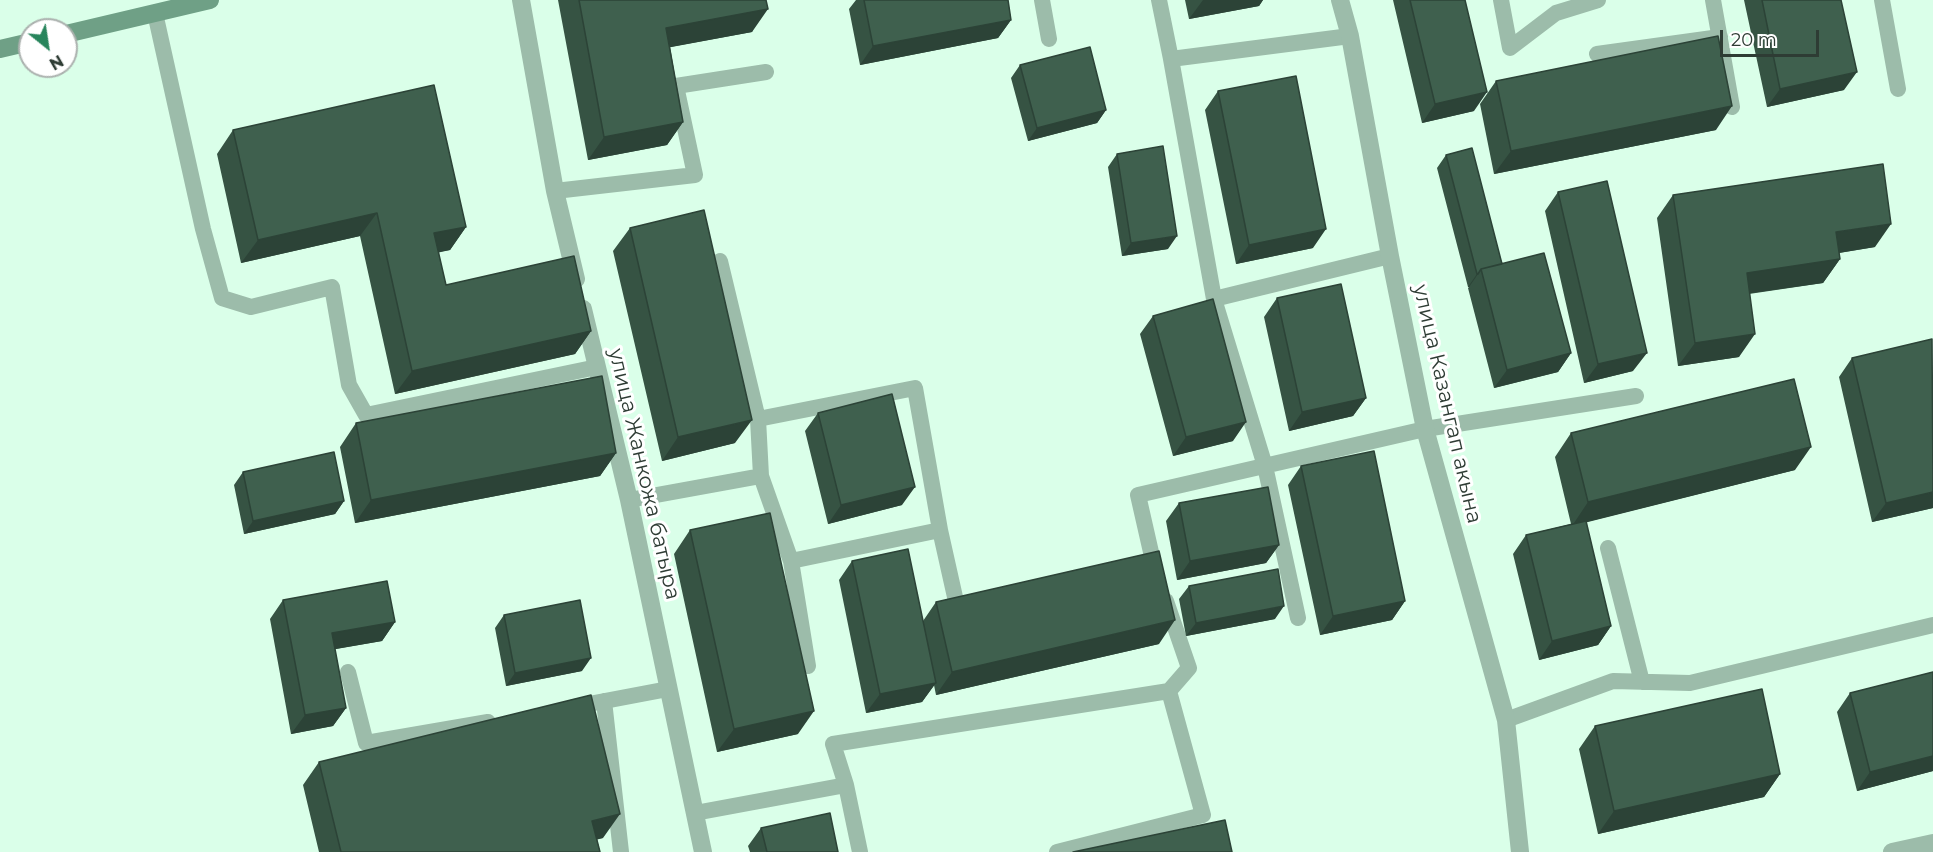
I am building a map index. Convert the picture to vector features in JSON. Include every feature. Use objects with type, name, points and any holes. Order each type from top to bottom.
[{"type":"main road","points":[[78,31],[210,0]]},
{"type":"main road","points":[[0,49],[18,45]]},
{"type":"street","name":"улица Жанкожа батыра","points":[[521,0],[555,191],[629,500],[703,852]]},
{"type":"street","name":"улица Казангап акына","points":[[1340,0],[1350,36],[1390,256],[1425,429],[1506,720],[1520,852]]},
{"type":"street","points":[[1892,852],[1933,843]]},
{"type":"lane","points":[[1042,0],[1049,39]]},
{"type":"lane","points":[[1159,0],[1214,299],[1265,466],[1298,618]]},
{"type":"lane","points":[[1501,0],[1510,48],[1556,13],[1598,0]]},
{"type":"lane","points":[[1713,0],[1732,107]]},
{"type":"lane","points":[[1882,0],[1898,90]]},
{"type":"lane","points":[[155,13],[203,228],[222,298],[251,307],[332,287],[349,386],[366,415],[597,367]]},
{"type":"lane","points":[[1171,59],[1350,36]]},
{"type":"lane","points":[[1597,54],[1720,37]]},
{"type":"lane","points":[[555,191],[695,175],[676,86],[766,72]]},
{"type":"lane","points":[[1214,299],[1390,256]]},
{"type":"lane","points":[[720,261],[758,418],[760,476],[791,561],[808,666]]},
{"type":"lane","points":[[758,418],[915,388],[940,530],[957,606],[980,600]]},
{"type":"lane","points":[[861,852],[846,785],[833,744],[1169,691],[1189,668],[1152,561],[1138,495],[1425,429],[1636,396]]},
{"type":"lane","points":[[629,500],[760,476]]},
{"type":"lane","points":[[791,561],[940,530]]},
{"type":"lane","points":[[1608,548],[1642,682]]},
{"type":"lane","points":[[1130,566],[1152,561]]},
{"type":"lane","points":[[1506,720],[1613,681],[1690,683],[1933,625]]},
{"type":"lane","points":[[348,672],[366,743],[502,719]]},
{"type":"lane","points":[[558,709],[668,689]]},
{"type":"lane","points":[[1057,852],[1203,815],[1169,691]]},
{"type":"lane","points":[[604,701],[621,852]]},
{"type":"lane","points":[[695,813],[846,785]]},
{"type":"building","points":[[579,0],[766,0],[768,9],[666,28],[683,122],[604,137]]},
{"type":"building","points":[[864,0],[1008,0],[1011,20],[873,46]]},
{"type":"building","points":[[1410,0],[1465,0],[1487,92],[1435,104]]},
{"type":"building","points":[[1762,0],[1841,0],[1857,72],[1780,89]]},
{"type":"building","points":[[1718,36],[1732,106],[1511,151],[1496,81]]},
{"type":"building","points":[[1090,47],[1106,110],[1037,128],[1020,65]]},
{"type":"building","points":[[1296,76],[1326,229],[1249,245],[1218,91]]},
{"type":"building","points":[[434,85],[466,227],[434,233],[446,285],[574,256],[591,331],[412,371],[377,213],[258,240],[233,130]]},
{"type":"building","points":[[1163,146],[1177,236],[1131,243],[1117,154]]},
{"type":"building","points":[[1472,148],[1502,264],[1481,269],[1478,274],[1446,155]]},
{"type":"building","points":[[1883,164],[1891,224],[1836,232],[1840,259],[1747,273],[1755,334],[1695,343],[1673,195]]},
{"type":"building","points":[[1607,181],[1647,353],[1598,364],[1558,192]]},
{"type":"building","points":[[704,210],[752,420],[678,437],[630,228]]},
{"type":"building","points":[[1544,253],[1571,353],[1507,370],[1481,269]]},
{"type":"building","points":[[1341,284],[1366,398],[1302,412],[1277,298]]},
{"type":"building","points":[[1213,299],[1246,422],[1186,437],[1153,316]]},
{"type":"building","points":[[1932,339],[1933,492],[1886,503],[1852,358]]},
{"type":"building","points":[[602,376],[616,453],[371,500],[356,423]]},
{"type":"building","points":[[1794,379],[1811,447],[1588,502],[1571,433]]},
{"type":"building","points":[[892,394],[915,487],[841,505],[818,413]]},
{"type":"building","points":[[1374,451],[1405,601],[1333,616],[1301,466]]},
{"type":"building","points":[[334,452],[344,501],[253,521],[243,472]]},
{"type":"building","points":[[1268,487],[1279,545],[1190,561],[1179,503]]},
{"type":"building","points":[[770,513],[814,711],[734,729],[690,530]]},
{"type":"building","points":[[1586,521],[1611,626],[1552,641],[1526,535]]},
{"type":"building","points":[[908,549],[936,683],[880,694],[852,561]]},
{"type":"building","points":[[1159,551],[1175,620],[952,672],[936,602]]},
{"type":"building","points":[[1278,569],[1284,606],[1196,623],[1189,586]]},
{"type":"building","points":[[387,581],[395,622],[332,633],[346,708],[305,715],[283,600]]},
{"type":"building","points":[[580,600],[591,658],[515,673],[504,615]]},
{"type":"building","points":[[1933,672],[1933,756],[1870,772],[1850,693]]},
{"type":"building","points":[[1762,689],[1780,774],[1614,811],[1595,726]]},
{"type":"building","points":[[591,695],[620,814],[592,821],[600,852],[341,852],[319,762]]},
{"type":"building","points":[[830,813],[838,852],[767,852],[761,828]]},
{"type":"building","points":[[1225,820],[1232,852],[1073,852]]}]
